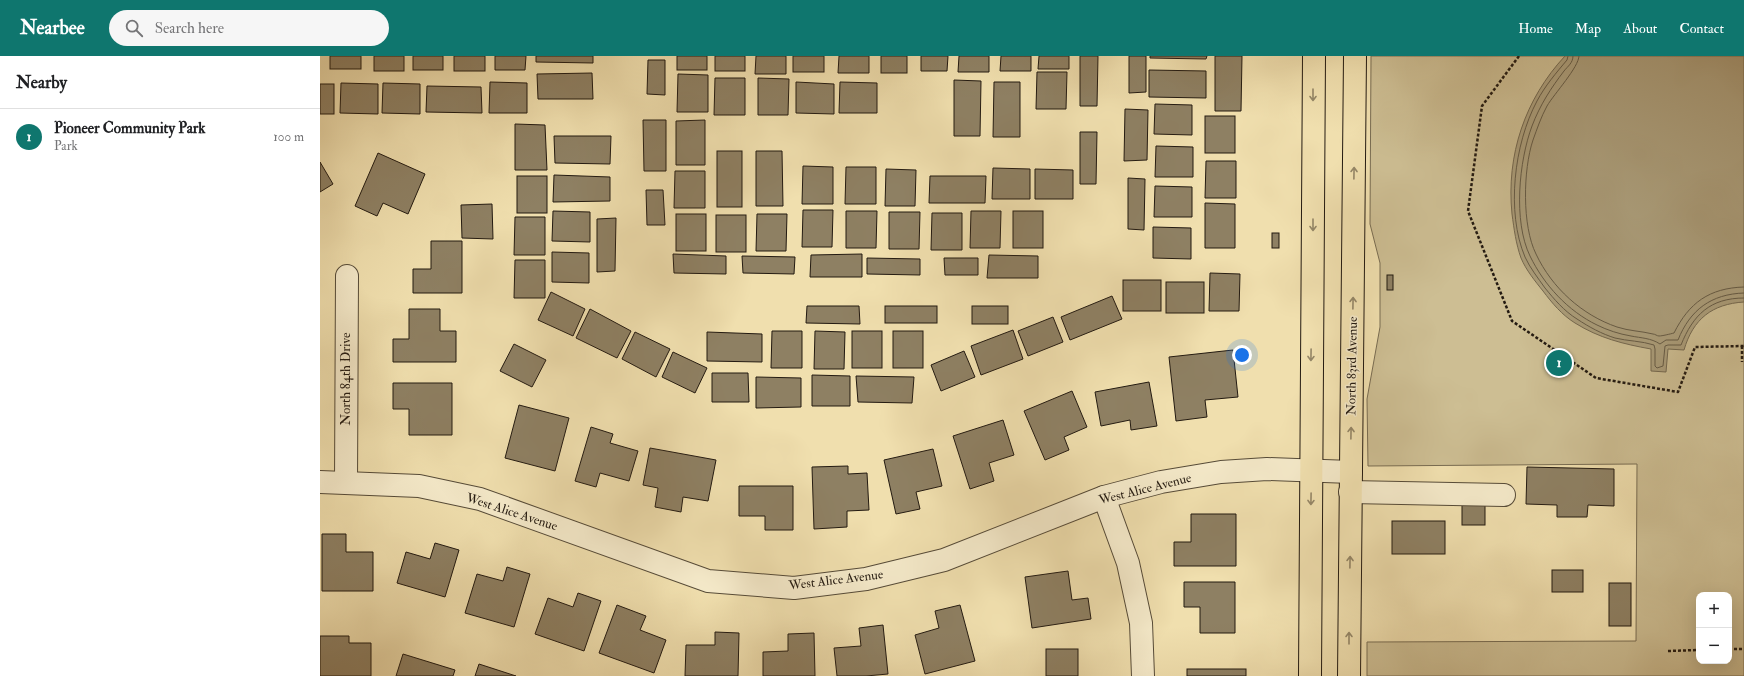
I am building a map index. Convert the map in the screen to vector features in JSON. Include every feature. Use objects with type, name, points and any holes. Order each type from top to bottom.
[{"type":"main road","points":[[1310,676],[1314,56]]},
{"type":"main road","name":"North 83rd Avenue","points":[[1349,676],[1355,56]]},
{"type":"street","name":"North 84th Drive","points":[[346,482],[347,276]]},
{"type":"street","name":"West Alice Avenue","points":[[320,482],[420,486],[480,499],[708,580],[794,588],[866,579],[944,560],[1104,497],[1161,482],[1221,472],[1267,469],[1312,471],[1351,482],[1504,495]]},
{"type":"street","points":[[1104,497],[1128,563],[1141,623],[1143,676]]},
{"type":"path","points":[[1519,56],[1482,106],[1468,211],[1512,321],[1596,378],[1678,392],[1695,347],[1743,346],[1742,362]]},
{"type":"path","points":[[1732,649],[1744,649]]},
{"type":"path","points":[[1668,651],[1696,650]]},
{"type":"shaded area","points":[[1371,56],[1744,56],[1744,676],[1367,676],[1367,642],[1636,641],[1637,464],[1368,466],[1367,399],[1380,327],[1380,263],[1370,224]]},
{"type":"water","points":[[1565,56],[1744,56],[1744,302],[1722,306],[1705,315],[1693,330],[1684,350],[1668,349],[1666,372],[1651,371],[1651,349],[1621,343],[1593,333],[1566,316],[1554,304],[1525,267],[1519,253],[1512,214],[1511,192],[1512,170],[1516,149],[1521,129],[1529,109],[1551,73]]},
{"type":"building","points":[[330,56],[361,56],[361,69],[330,69]]},
{"type":"building","points":[[374,56],[404,56],[404,71],[374,71]]},
{"type":"building","points":[[413,56],[443,56],[443,70],[413,70]]},
{"type":"building","points":[[454,56],[485,56],[485,71],[454,71]]},
{"type":"building","points":[[495,56],[526,56],[525,70],[495,70]]},
{"type":"building","points":[[536,56],[593,56],[593,63],[536,62]]},
{"type":"building","points":[[677,56],[707,56],[707,70],[677,70]]},
{"type":"building","points":[[715,56],[745,56],[745,71],[715,71]]},
{"type":"building","points":[[756,56],[786,56],[786,74],[755,74]]},
{"type":"building","points":[[793,56],[824,56],[824,72],[793,72]]},
{"type":"building","points":[[839,56],[869,56],[869,73],[838,73]]},
{"type":"building","points":[[881,56],[907,56],[907,73],[881,73]]},
{"type":"building","points":[[921,56],[948,56],[947,71],[921,71]]},
{"type":"building","points":[[959,56],[989,56],[989,72],[958,72]]},
{"type":"building","points":[[1001,56],[1031,56],[1031,71],[1000,71]]},
{"type":"building","points":[[1039,56],[1069,56],[1069,69],[1038,69]]},
{"type":"building","points":[[1080,56],[1098,56],[1097,106],[1080,106]]},
{"type":"building","points":[[1129,56],[1146,56],[1146,92],[1129,93]]},
{"type":"building","points":[[1150,56],[1207,56],[1206,59],[1150,58]]},
{"type":"building","points":[[1215,56],[1242,56],[1241,111],[1215,111]]},
{"type":"building","points":[[648,60],[665,60],[665,95],[647,94]]},
{"type":"building","points":[[1149,70],[1206,71],[1206,98],[1149,97]]},
{"type":"building","points":[[1037,72],[1067,72],[1066,109],[1036,109]]},
{"type":"building","points":[[592,73],[593,99],[538,99],[537,74]]},
{"type":"building","points":[[678,74],[708,75],[708,112],[677,112]]},
{"type":"building","points":[[715,78],[745,78],[745,115],[714,115]]},
{"type":"building","points":[[758,78],[789,79],[788,115],[758,115]]},
{"type":"building","points":[[954,80],[981,81],[980,136],[954,136]]},
{"type":"building","points":[[490,82],[527,83],[527,113],[489,113]]},
{"type":"building","points":[[796,82],[834,84],[834,114],[796,113]]},
{"type":"building","points":[[840,82],[877,83],[877,113],[839,113]]},
{"type":"building","points":[[994,82],[1020,82],[1020,137],[993,137]]},
{"type":"building","points":[[341,83],[378,84],[378,114],[340,113]]},
{"type":"building","points":[[383,83],[420,84],[420,114],[382,113]]},
{"type":"building","points":[[320,84],[334,84],[334,114],[320,114]]},
{"type":"building","points":[[427,86],[481,87],[482,113],[426,112]]},
{"type":"building","points":[[1155,104],[1192,105],[1192,135],[1154,134]]},
{"type":"building","points":[[1125,109],[1148,110],[1147,160],[1124,161]]},
{"type":"building","points":[[1205,116],[1235,116],[1235,153],[1205,153]]},
{"type":"building","points":[[643,120],[666,120],[666,171],[644,171]]},
{"type":"building","points":[[705,120],[705,165],[676,165],[676,121]]},
{"type":"building","points":[[515,124],[545,125],[547,170],[515,170]]},
{"type":"building","points":[[1080,132],[1097,132],[1096,184],[1080,184]]},
{"type":"building","points":[[554,136],[611,136],[610,164],[555,163]]},
{"type":"building","points":[[1156,146],[1193,147],[1193,177],[1155,177]]},
{"type":"building","points":[[717,151],[742,151],[742,207],[717,207]]},
{"type":"building","points":[[756,151],[782,151],[783,206],[756,206]]},
{"type":"building","points":[[378,153],[425,174],[408,214],[383,203],[377,216],[355,206]]},
{"type":"building","points":[[1206,161],[1236,161],[1236,198],[1205,198]]},
{"type":"building","points":[[320,162],[333,184],[320,192]]},
{"type":"building","points":[[803,166],[833,167],[833,204],[802,204]]},
{"type":"building","points":[[846,167],[876,167],[876,204],[845,204]]},
{"type":"building","points":[[993,168],[1030,169],[1030,199],[992,199]]},
{"type":"building","points":[[886,169],[916,170],[915,206],[885,206]]},
{"type":"building","points":[[1035,169],[1073,170],[1073,199],[1035,199]]},
{"type":"building","points":[[675,171],[705,171],[705,208],[674,208]]},
{"type":"building","points":[[554,175],[610,177],[610,201],[553,202]]},
{"type":"building","points":[[517,176],[547,176],[547,213],[517,213]]},
{"type":"building","points":[[930,176],[986,176],[985,203],[929,203]]},
{"type":"building","points":[[1128,178],[1145,179],[1144,230],[1128,229]]},
{"type":"building","points":[[1155,186],[1192,187],[1192,217],[1154,217]]},
{"type":"building","points":[[646,190],[663,190],[665,225],[647,225]]},
{"type":"building","points":[[1205,203],[1235,204],[1235,248],[1205,248]]},
{"type":"building","points":[[492,204],[493,239],[462,238],[461,205]]},
{"type":"building","points":[[803,210],[833,210],[832,247],[802,247]]},
{"type":"building","points":[[553,211],[590,212],[590,242],[552,241]]},
{"type":"building","points":[[846,211],[877,211],[876,248],[846,248]]},
{"type":"building","points":[[971,211],[1001,211],[1000,248],[970,248]]},
{"type":"building","points":[[1013,211],[1043,211],[1043,248],[1013,248]]},
{"type":"building","points":[[889,212],[920,212],[919,249],[889,249]]},
{"type":"building","points":[[932,213],[962,213],[962,250],[931,250]]},
{"type":"building","points":[[676,214],[706,214],[706,251],[676,251]]},
{"type":"building","points":[[757,214],[787,214],[786,251],[756,251]]},
{"type":"building","points":[[716,215],[746,215],[746,252],[716,252]]},
{"type":"building","points":[[515,217],[545,217],[545,255],[514,255]]},
{"type":"building","points":[[616,218],[615,271],[597,272],[597,219]]},
{"type":"building","points":[[1153,227],[1191,228],[1191,259],[1153,258]]},
{"type":"building","points":[[1272,233],[1279,233],[1279,248],[1272,248]]},
{"type":"building","points":[[431,241],[462,241],[462,293],[413,293],[413,269],[431,269]]},
{"type":"building","points":[[552,252],[589,253],[589,283],[552,282]]},
{"type":"building","points":[[673,254],[726,256],[726,274],[674,273]]},
{"type":"building","points":[[862,254],[862,277],[810,277],[811,255]]},
{"type":"building","points":[[989,255],[1038,256],[1038,278],[987,278]]},
{"type":"building","points":[[742,256],[795,257],[794,274],[743,273]]},
{"type":"building","points":[[867,258],[920,259],[920,275],[867,274]]},
{"type":"building","points":[[944,258],[978,258],[978,275],[945,275]]},
{"type":"building","points":[[515,260],[545,260],[545,298],[514,298]]},
{"type":"building","points":[[1210,273],[1240,274],[1239,311],[1209,311]]},
{"type":"building","points":[[1387,275],[1393,275],[1393,290],[1387,290]]},
{"type":"building","points":[[1123,280],[1161,280],[1161,311],[1123,311]]},
{"type":"building","points":[[1166,282],[1204,282],[1204,313],[1166,313]]},
{"type":"building","points":[[551,292],[585,309],[573,336],[538,320]]},
{"type":"building","points":[[1112,296],[1122,319],[1070,340],[1061,317]]},
{"type":"building","points":[[807,306],[859,306],[860,324],[806,323]]},
{"type":"building","points":[[885,306],[937,306],[937,323],[885,323]]},
{"type":"building","points":[[972,306],[1008,306],[1008,324],[972,324]]},
{"type":"building","points":[[409,309],[440,309],[440,331],[456,331],[456,362],[393,362],[393,339],[409,339]]},
{"type":"building","points":[[590,309],[631,331],[617,358],[576,338]]},
{"type":"building","points":[[1053,317],[1063,342],[1028,356],[1018,331]]},
{"type":"building","points":[[1013,330],[1023,359],[981,375],[971,346]]},
{"type":"building","points":[[772,331],[802,331],[802,368],[771,368]]},
{"type":"building","points":[[815,331],[845,332],[844,369],[814,369]]},
{"type":"building","points":[[852,331],[882,331],[882,368],[852,368]]},
{"type":"building","points":[[893,331],[923,331],[923,368],[893,368]]},
{"type":"building","points":[[635,332],[670,349],[656,377],[622,359]]},
{"type":"building","points":[[707,332],[762,334],[762,362],[707,361]]},
{"type":"building","points":[[514,344],[546,360],[532,387],[500,371]]},
{"type":"building","points":[[1233,350],[1238,397],[1205,400],[1207,417],[1176,421],[1169,357]]},
{"type":"building","points":[[964,351],[975,377],[941,391],[931,365]]},
{"type":"building","points":[[673,352],[707,368],[695,393],[662,377]]},
{"type":"building","points":[[712,373],[748,373],[749,402],[712,402]]},
{"type":"building","points":[[812,375],[850,376],[850,406],[812,406]]},
{"type":"building","points":[[856,376],[914,377],[912,403],[858,402]]},
{"type":"building","points":[[756,377],[801,378],[801,407],[756,408]]},
{"type":"building","points":[[1149,382],[1157,426],[1131,430],[1130,420],[1101,426],[1095,392]]},
{"type":"building","points":[[393,383],[452,383],[452,435],[409,435],[409,409],[393,409]]},
{"type":"building","points":[[1072,391],[1087,427],[1064,437],[1069,450],[1045,460],[1024,411]]},
{"type":"building","points":[[519,405],[569,418],[555,471],[505,458]]},
{"type":"building","points":[[1003,420],[1014,455],[989,463],[994,481],[970,489],[953,436]]},
{"type":"building","points":[[591,427],[613,434],[610,443],[638,451],[629,481],[600,473],[596,487],[575,481]]},
{"type":"building","points":[[650,448],[716,460],[708,501],[683,497],[681,512],[655,507],[658,488],[643,485]]},
{"type":"building","points":[[933,449],[942,486],[916,492],[920,509],[896,514],[884,460]]},
{"type":"building","points":[[848,466],[848,474],[867,473],[869,510],[847,511],[847,527],[814,529],[812,467]]},
{"type":"building","points":[[1527,467],[1614,469],[1614,506],[1588,505],[1587,517],[1557,517],[1557,505],[1526,504]]},
{"type":"building","points":[[739,486],[793,486],[793,530],[765,530],[765,516],[739,516]]},
{"type":"building","points":[[1462,502],[1485,502],[1485,525],[1462,525]]},
{"type":"building","points":[[1191,514],[1236,514],[1236,566],[1174,566],[1174,542],[1191,542]]},
{"type":"building","points":[[1392,521],[1445,521],[1445,554],[1392,554]]},
{"type":"building","points":[[322,534],[346,534],[346,552],[373,552],[373,591],[322,591]]},
{"type":"building","points":[[435,543],[459,550],[445,597],[397,583],[406,552],[430,559]]},
{"type":"building","points":[[507,567],[530,574],[514,627],[465,613],[477,574],[503,581]]},
{"type":"building","points":[[1552,570],[1583,570],[1583,592],[1552,592]]},
{"type":"building","points":[[1068,571],[1072,600],[1088,598],[1091,619],[1032,628],[1025,577]]},
{"type":"building","points":[[1184,582],[1235,582],[1235,633],[1200,633],[1200,607],[1184,607]]},
{"type":"building","points":[[1609,583],[1631,583],[1631,626],[1609,626]]},
{"type":"building","points":[[578,593],[601,601],[584,651],[535,634],[548,598],[573,607]]},
{"type":"building","points":[[617,605],[646,616],[640,630],[666,640],[654,673],[599,653]]},
{"type":"building","points":[[960,605],[975,661],[925,674],[915,635],[939,628],[935,611]]},
{"type":"building","points":[[883,625],[888,674],[837,676],[834,648],[861,646],[859,628]]},
{"type":"building","points":[[715,632],[739,633],[738,676],[685,676],[686,645],[715,645]]},
{"type":"building","points":[[814,633],[815,676],[763,676],[763,652],[788,651],[788,634]]},
{"type":"building","points":[[320,636],[349,636],[349,643],[371,643],[371,676],[320,676]]},
{"type":"building","points":[[1046,649],[1078,649],[1078,676],[1046,676]]},
{"type":"building","points":[[403,654],[455,670],[453,676],[396,676]]},
{"type":"building","points":[[479,664],[516,676],[475,676]]},
{"type":"building","points":[[1187,669],[1246,669],[1246,676],[1187,676]]},
{"type":"place","name":"Pioneer Community Park","points":[[1559,363]]}]
